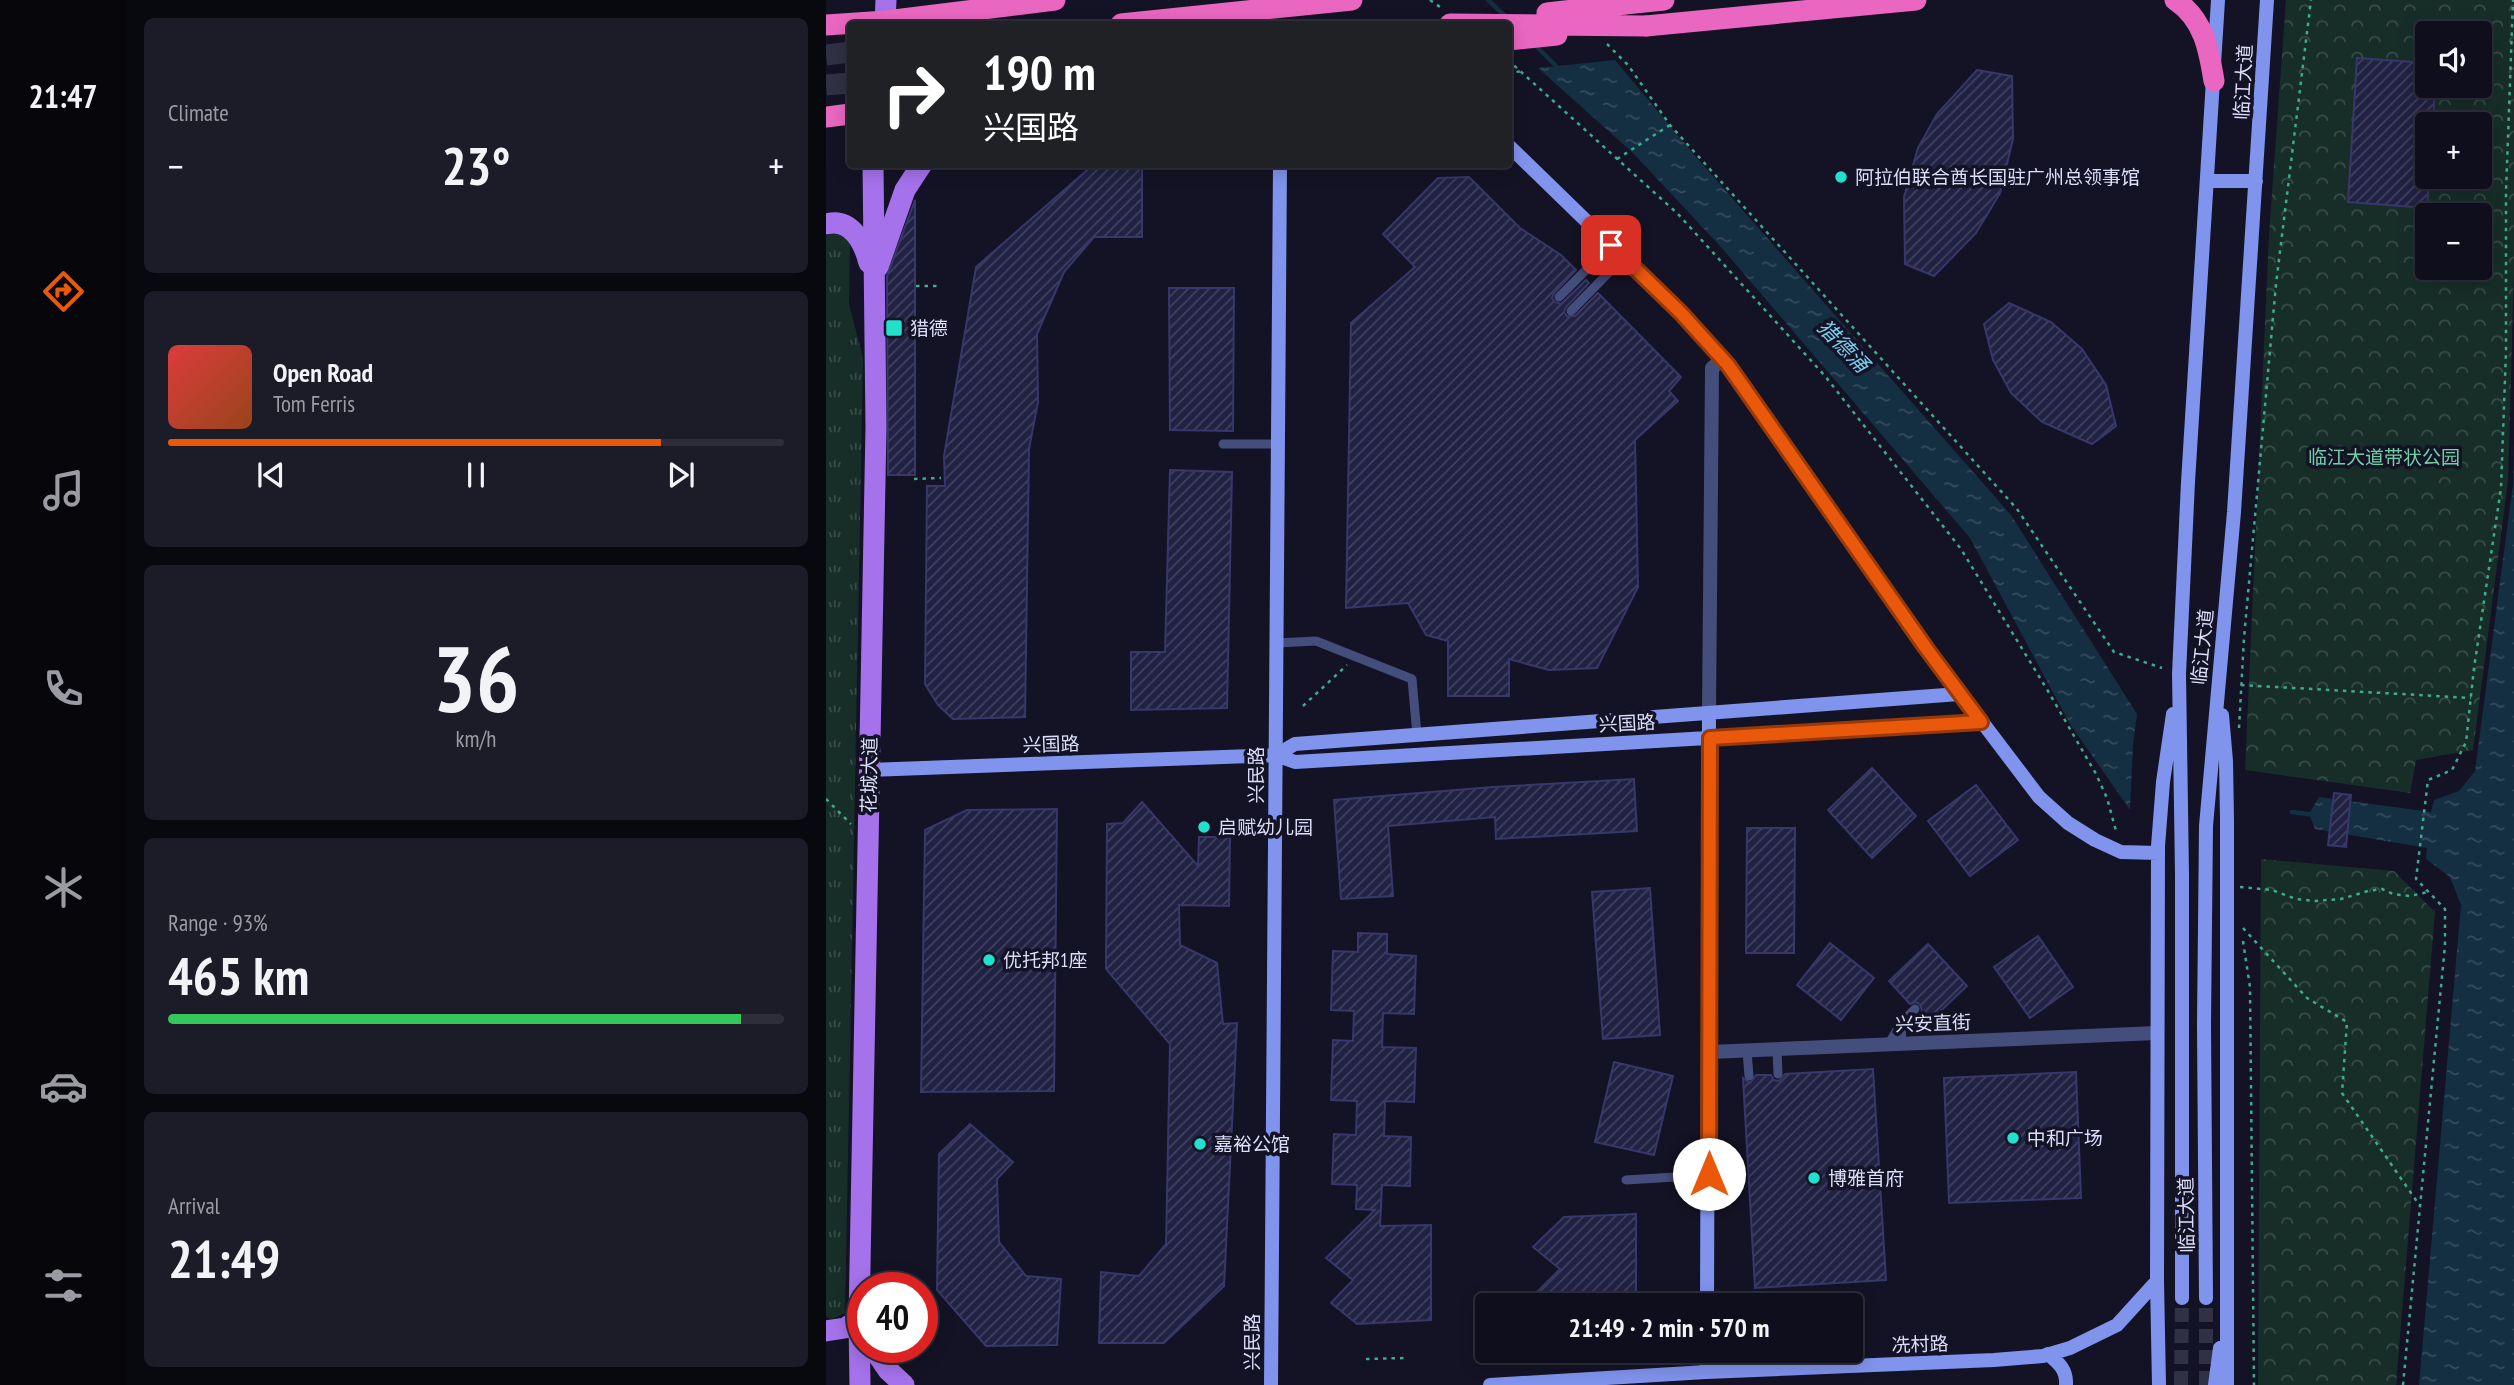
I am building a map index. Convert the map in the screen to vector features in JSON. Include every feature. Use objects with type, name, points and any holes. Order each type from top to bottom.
[{"type":"highway","points":[[826,24],[886,15],[1055,0]]},
{"type":"highway","points":[[1150,21],[1353,0]]},
{"type":"highway","points":[[1476,21],[1664,0]]},
{"type":"highway","points":[[1512,40],[1916,0]]},
{"type":"highway","points":[[2175,0],[2193,16],[2203,32],[2214,81]]},
{"type":"highway","points":[[982,21],[1011,3]]},
{"type":"highway","points":[[1512,34],[1625,4]]},
{"type":"highway","points":[[1512,23],[1646,26]]},
{"type":"highway","points":[[826,117],[847,114]]},
{"type":"main road","name":"临江大道","points":[[2182,1298],[2182,860],[2179,674],[2188,482],[2218,0]]},
{"type":"main road","points":[[2258,0],[2265,27]]},
{"type":"main road","name":"临江大道","points":[[2206,1298],[2204,904],[2209,778],[2234,512],[2267,0]]},
{"type":"main road","points":[[1512,149],[1681,313],[1723,359],[1959,695],[2039,797],[2068,823],[2095,841],[2121,852],[2158,853]]},
{"type":"main road","name":"花城大道","points":[[862,1272],[876,427],[873,168]]},
{"type":"main road","points":[[873,282],[905,190],[919,168]]},
{"type":"main road","name":"兴民路","points":[[1271,1385],[1280,168]]},
{"type":"main road","points":[[2207,181],[2256,181]]},
{"type":"main road","points":[[826,224],[843,224],[854,231],[862,242],[873,282]]},
{"type":"main road","points":[[2159,1385],[2158,853],[2163,782],[2179,674]]},
{"type":"main road","points":[[2218,678],[2226,784],[2227,1385]]},
{"type":"main road","name":"兴国路","points":[[1276,755],[1295,744],[1959,695]]},
{"type":"main road","points":[[1707,1293],[1709,713]]},
{"type":"main road","name":"兴国路","points":[[869,769],[1276,755],[1295,762],[1981,722]]},
{"type":"main road","name":"冼村路","points":[[1490,1385],[1706,1372],[1994,1360],[2048,1354],[2070,1348],[2117,1325],[2157,1281]]},
{"type":"main road","points":[[2215,1385],[2227,1300]]},
{"type":"main road","points":[[826,1331],[847,1327]]},
{"type":"main road","points":[[2159,1346],[2167,1385]]},
{"type":"main road","points":[[2048,1354],[2064,1371],[2066,1385]]},
{"type":"main road","name":"花城大道","points":[[860,1363],[860,1385]]},
{"type":"main road","points":[[883,1363],[904,1385]]},
{"type":"main road","points":[[1706,1363],[1706,1372]]},
{"type":"street","points":[[1709,713],[1712,368],[1723,359]]},
{"type":"street","name":"兴安直街","points":[[1710,1052],[2157,1033]]},
{"type":"lane","points":[[1559,297],[1611,245]]},
{"type":"lane","points":[[1571,311],[1624,257]]},
{"type":"lane","points":[[1223,444],[1278,444]]},
{"type":"lane","points":[[1277,643],[1316,641],[1412,679],[1417,735]]},
{"type":"lane","points":[[1895,1044],[1901,1023],[1915,1009]]},
{"type":"lane","points":[[1777,1050],[1778,1074]]},
{"type":"lane","points":[[1747,1051],[1749,1076]]},
{"type":"lane","points":[[1626,1180],[1709,1174]]},
{"type":"path","points":[[2239,739],[2241,685],[2276,284],[2311,0]]},
{"type":"path","points":[[2403,1385],[2445,945],[2445,909],[2416,879],[2428,780],[2452,770],[2466,742],[2501,488],[2506,352],[2506,192],[2513,0]]},
{"type":"path","points":[[1600,37],[1628,65],[1670,125],[2017,509],[2114,652],[2162,668]]},
{"type":"path","points":[[1512,63],[1678,214],[1825,376],[1961,549],[2096,774],[2107,797],[2116,831]]},
{"type":"path","points":[[1512,72],[1523,71]]},
{"type":"path","points":[[1617,159],[1670,125]]},
{"type":"path","points":[[916,286],[941,286]]},
{"type":"path","points":[[914,479],[940,478]]},
{"type":"path","points":[[1303,706],[1356,657]]},
{"type":"path","points":[[2241,685],[2471,698]]},
{"type":"path","points":[[826,799],[854,828]]},
{"type":"path","points":[[2234,887],[2272,890],[2296,899],[2315,901],[2341,899],[2368,891],[2382,890],[2410,896],[2428,892]]},
{"type":"path","points":[[2254,1385],[2250,986],[2241,925],[2307,998],[2347,1022],[2342,1093],[2420,1206]]},
{"type":"path","points":[[1366,1359],[1405,1358]]},
{"type":"green space","name":"临江大道带状公园","points":[[2286,0],[2514,0],[2514,269],[2508,481],[2473,750],[2416,760],[2410,793],[2245,770],[2269,235]]},
{"type":"green space","points":[[841,231],[850,244],[849,304],[863,358],[845,1313],[831,1319],[826,1316],[826,236],[831,232]]},
{"type":"green space","points":[[2261,859],[2394,871],[2435,912],[2396,1385],[2258,1385]]},
{"type":"water","points":[[1615,60],[1696,157],[2011,515],[2137,714],[2130,810],[2070,724],[1970,538],[1721,247],[1633,153],[1538,68]]},
{"type":"water","points":[[2514,443],[2514,1385],[2419,1385],[2461,905],[2450,877],[2426,859],[2427,848],[2315,829],[2309,814],[2319,797],[2431,812],[2434,800],[2459,791],[2475,771],[2513,484]]},
{"type":"building","points":[[2357,58],[2415,62],[2415,98],[2434,98],[2434,112],[2415,112],[2415,189],[2428,189],[2427,203],[2415,203],[2415,207],[2348,202]]},
{"type":"building","points":[[1977,70],[2012,76],[2013,139],[2000,193],[1976,233],[1934,276],[1905,264],[1904,197],[1918,148],[1937,114]]},
{"type":"building","points":[[1089,168],[1142,168],[1142,237],[1094,237],[1064,272],[1037,334],[1038,402],[1029,449],[1025,717],[953,719],[938,705],[925,684],[927,486],[945,486],[944,456],[976,267]]},
{"type":"building","points":[[1469,177],[1520,228],[1561,255],[1576,270],[1554,293],[1552,298],[1555,302],[1561,304],[1586,280],[1589,283],[1566,307],[1564,312],[1567,316],[1575,316],[1598,293],[1681,377],[1669,391],[1678,401],[1635,440],[1638,587],[1597,668],[1549,670],[1509,659],[1509,696],[1448,696],[1448,641],[1426,635],[1408,603],[1346,608],[1351,323],[1415,267],[1383,234],[1438,178]]},
{"type":"building","points":[[915,200],[915,475],[888,475],[887,276]]},
{"type":"building","points":[[1169,288],[1234,288],[1233,431],[1170,430]]},
{"type":"building","points":[[2009,303],[2051,322],[2082,349],[2106,385],[2116,426],[2092,444],[2042,422],[2011,393],[1993,360],[1984,324]]},
{"type":"building","points":[[1170,470],[1232,472],[1227,708],[1131,710],[1131,652],[1165,652]]},
{"type":"building","points":[[1872,768],[1916,816],[1872,858],[1828,810]]},
{"type":"building","points":[[1634,779],[1637,831],[1496,839],[1495,817],[1388,826],[1393,896],[1341,899],[1334,800]]},
{"type":"building","points":[[1976,785],[2018,840],[1970,876],[1928,821]]},
{"type":"building","points":[[2334,793],[2351,795],[2346,847],[2328,845]]},
{"type":"building","name":"嘉裕公馆","points":[[1142,802],[1198,866],[1199,837],[1230,837],[1229,906],[1179,905],[1180,945],[1217,963],[1223,1024],[1237,1023],[1224,1286],[1164,1343],[1099,1343],[1101,1272],[1139,1276],[1166,1244],[1170,1044],[1106,969],[1107,824],[1123,823]]},
{"type":"building","name":"优托邦1座","points":[[1057,809],[1054,1091],[921,1092],[925,830],[967,810]]},
{"type":"building","points":[[1747,828],[1795,828],[1794,953],[1746,953]]},
{"type":"building","points":[[1650,888],[1660,1035],[1603,1039],[1592,892]]},
{"type":"building","points":[[1358,933],[1387,934],[1387,954],[1416,956],[1414,1014],[1383,1013],[1382,1047],[1416,1048],[1414,1102],[1385,1101],[1384,1136],[1411,1137],[1410,1186],[1382,1185],[1380,1226],[1431,1225],[1431,1320],[1357,1324],[1331,1303],[1353,1280],[1326,1258],[1375,1210],[1356,1209],[1357,1185],[1332,1184],[1334,1134],[1356,1135],[1357,1101],[1331,1100],[1333,1040],[1353,1041],[1354,1011],[1331,1010],[1333,951],[1358,952]]},
{"type":"building","points":[[2038,936],[2073,987],[2030,1018],[1994,967]]},
{"type":"building","points":[[1830,943],[1874,978],[1841,1020],[1797,985]]},
{"type":"building","points":[[1928,944],[1967,986],[1928,1023],[1920,1014],[1920,1005],[1916,1002],[1910,1004],[1889,981]]},
{"type":"building","points":[[1614,1062],[1673,1076],[1654,1155],[1595,1142]]},
{"type":"building","name":"博雅首府","points":[[1873,1069],[1886,1280],[1755,1288],[1743,1078],[1750,1083],[1756,1075],[1771,1075],[1774,1080],[1779,1081],[1785,1074]]},
{"type":"building","name":"中和广场","points":[[2076,1072],[2081,1198],[1949,1203],[1944,1078]]},
{"type":"building","points":[[970,1124],[1013,1162],[997,1179],[999,1242],[1026,1276],[1061,1279],[1057,1345],[986,1346],[938,1291],[939,1154]]},
{"type":"building","points":[[1636,1214],[1636,1293],[1537,1292],[1560,1269],[1533,1247],[1564,1217]]},
{"type":"waterway","name":"猎德涌","points":[[1488,0],[1505,16]]},
{"type":"waterway","name":"猎德涌","points":[[1534,44],[1560,70]]},
{"type":"waterway","points":[[2292,812],[2315,815]]},
{"type":"tunnel","points":[[826,55],[847,52]]},
{"type":"tunnel","points":[[826,85],[847,83]]},
{"type":"tunnel","points":[[2181,1385],[2182,1298]]},
{"type":"tunnel","points":[[2206,1298],[2206,1385]]},
{"type":"place","name":"阿拉伯联合酋长国驻广州总领事馆","points":[[1841,177]]},
{"type":"place","name":"猎德","points":[[894,328]]},
{"type":"place","name":"启赋幼儿园","points":[[1204,827]]},
{"type":"place","name":"优托邦1座","points":[[989,960]]},
{"type":"place","name":"中和广场","points":[[2013,1138]]},
{"type":"place","name":"嘉裕公馆","points":[[1200,1144]]},
{"type":"place","name":"博雅首府","points":[[1814,1178]]},
{"type":"route","points":[[1611,245],[1681,313],[1728,365],[1959,695],[1981,722],[1710,738],[1709,1174]]}]
